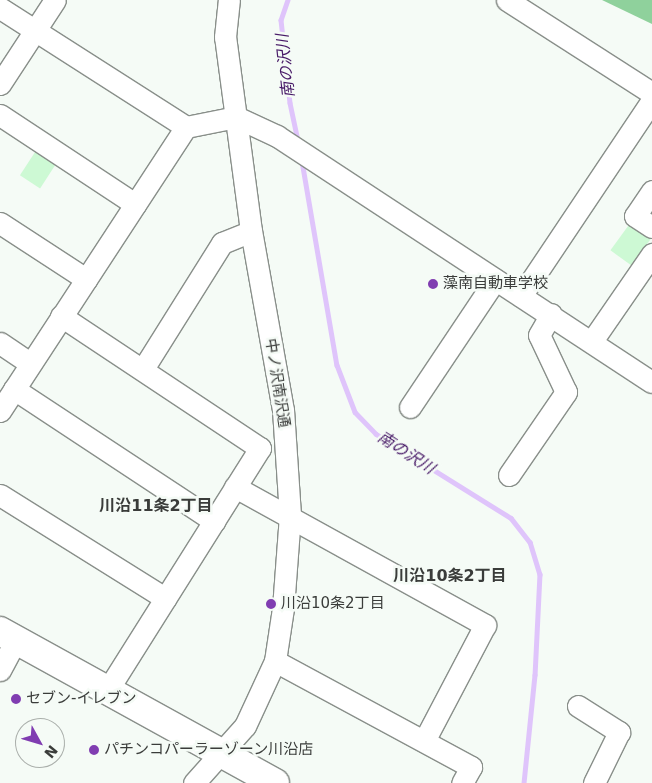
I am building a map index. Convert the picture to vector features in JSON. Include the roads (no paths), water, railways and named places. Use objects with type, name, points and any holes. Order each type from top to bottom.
[{"type":"highway","points":[[8,636],[275,783]]},
{"type":"street","points":[[0,84],[55,0]]},
{"type":"street","name":"中ノ沢南沢通","points":[[194,783],[222,755],[245,726],[274,661],[284,608],[290,514],[283,410],[251,231],[225,37],[229,0]]},
{"type":"street","points":[[506,0],[652,93]]},
{"type":"street","points":[[0,8],[186,127],[236,117],[277,136],[495,280],[552,314],[652,382]]},
{"type":"street","points":[[521,296],[652,100]]},
{"type":"street","points":[[0,115],[135,204]]},
{"type":"street","points":[[0,411],[186,127]]},
{"type":"street","points":[[652,191],[635,216],[652,227]]},
{"type":"street","points":[[0,223],[86,279]]},
{"type":"street","points":[[143,369],[222,243],[251,231]]},
{"type":"street","points":[[592,341],[652,254]]},
{"type":"street","points":[[410,406],[495,280]]},
{"type":"street","points":[[509,474],[566,392],[539,335],[552,314]]},
{"type":"street","points":[[61,316],[260,448],[107,691]]},
{"type":"street","points":[[0,343],[30,363]]},
{"type":"street","points":[[14,389],[214,521]]},
{"type":"street","points":[[236,487],[264,505],[290,514],[485,625],[424,741]]},
{"type":"street","points":[[0,494],[165,598]]},
{"type":"street","points":[[0,670],[8,636]]},
{"type":"street","points":[[274,661],[471,767],[462,783]]},
{"type":"street","points":[[578,706],[619,732],[594,783]]},
{"type":"waterway","name":"南の沢川","points":[[288,0],[281,20],[290,103],[298,141]]},
{"type":"waterway","name":"南の沢川","points":[[302,161],[337,365],[355,412],[376,434],[511,518],[530,542],[540,574],[535,675],[524,783]]},
{"type":"place","name":"藻南自動車学校","points":[[433,284]]},
{"type":"place","name":"川沿10条2丁目","points":[[271,604]]},
{"type":"place","name":"セブン-イレブン","points":[[16,699]]},
{"type":"place","name":"パチンコパーラーゾーン川沿店","points":[[94,750]]},
{"type":"district","name":"川沿11条2丁目","points":[[156,506]]},
{"type":"district","name":"川沿10条2丁目","points":[[450,576]]}]
